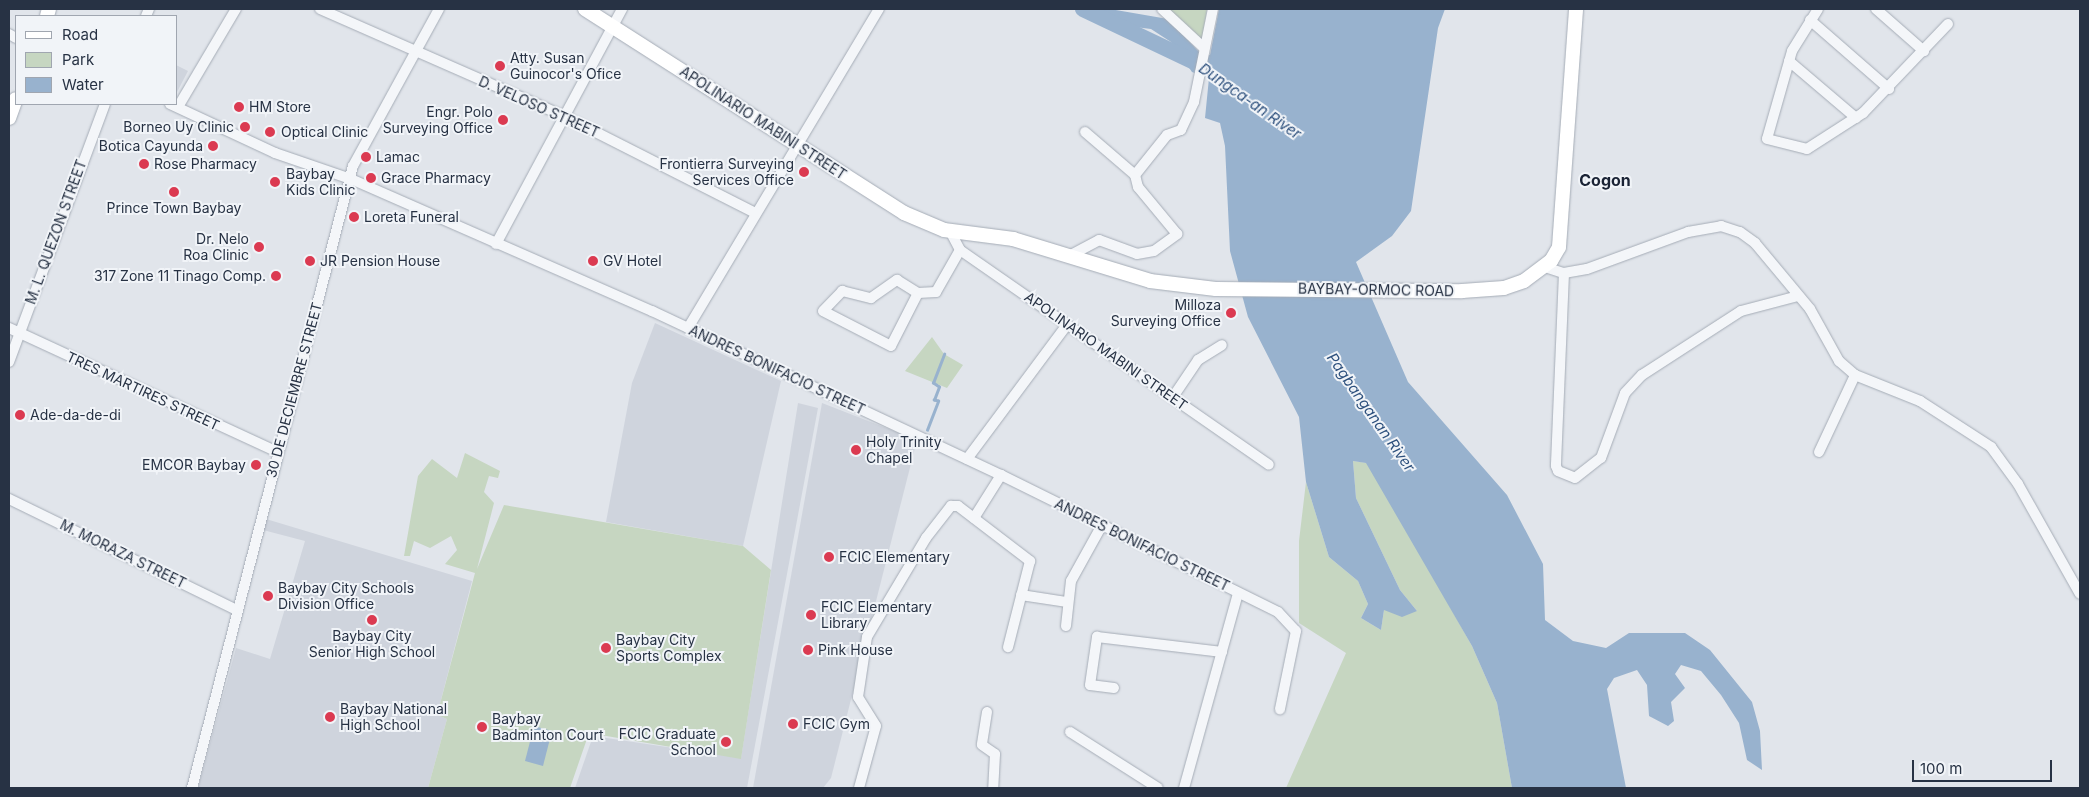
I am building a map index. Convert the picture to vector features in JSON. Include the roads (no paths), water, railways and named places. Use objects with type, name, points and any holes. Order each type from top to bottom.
[{"type":"main road","name":"APOLINARIO MABINI STREET","points":[[585,9],[904,213],[947,231]]},
{"type":"main road","points":[[1545,267],[1561,237],[1576,9]]},
{"type":"main road","points":[[9,118],[15,102]]},
{"type":"main road","name":"BAYBAY-ORMOC ROAD","points":[[947,231],[1013,239],[1071,255],[1150,281],[1216,289],[1504,288],[1545,267]]},
{"type":"street","points":[[178,99],[236,9]]},
{"type":"street","name":"D. VELOSO STREET","points":[[320,9],[564,116],[755,213]]},
{"type":"street","name":"30 DE DECIEMBRE STREET","points":[[192,788],[277,452],[350,179],[413,51],[439,9]]},
{"type":"street","points":[[496,244],[622,9]]},
{"type":"street","points":[[688,328],[796,144],[879,9]]},
{"type":"street","points":[[1162,9],[1205,51]]},
{"type":"street","points":[[1135,175],[1167,135],[1181,130],[1199,82],[1213,9]]},
{"type":"street","points":[[1818,9],[1810,20],[1789,61],[1767,139],[1807,149],[1856,118],[1889,89],[1948,24]]},
{"type":"street","points":[[1876,9],[1924,51]]},
{"type":"street","points":[[1810,20],[1889,89]]},
{"type":"street","points":[[1789,61],[1856,118]]},
{"type":"street","name":"M. L. QUEZON STREET","points":[[9,362],[105,105]]},
{"type":"street","name":"ANDRES BONIFACIO STREET","points":[[174,105],[275,153],[350,179],[688,328],[1001,475],[1278,612],[1295,627],[1280,709]]},
{"type":"street","points":[[1071,255],[1099,240],[1137,254],[1168,245],[1177,234],[1138,186],[1135,175],[1085,132]]},
{"type":"street","points":[[1545,267],[1564,273],[1587,269],[1688,232],[1721,226],[1755,243],[1820,322],[1839,361],[1855,376],[1920,401],[1991,447],[2018,484],[2080,594]]},
{"type":"street","name":"APOLINARIO MABINI STREET","points":[[947,231],[960,250],[1269,465]]},
{"type":"street","points":[[918,293],[891,346],[823,311],[842,291],[872,298],[897,280],[918,293],[936,292],[960,250]]},
{"type":"street","points":[[1564,273],[1556,466],[1558,471],[1575,478],[1601,458],[1625,393],[1642,376],[1741,311],[1798,296]]},
{"type":"street","points":[[967,459],[1067,325]]},
{"type":"street","name":"TRES MARTIRES STREET","points":[[9,328],[277,452]]},
{"type":"street","points":[[1173,397],[1198,360],[1222,345]]},
{"type":"street","points":[[1819,452],[1855,376]]},
{"type":"street","points":[[974,518],[1001,475]]},
{"type":"street","name":"M. MORAZA STREET","points":[[9,499],[237,610]]},
{"type":"street","points":[[859,788],[876,726],[858,697],[869,632],[948,508],[958,506],[1030,561],[1008,647]]},
{"type":"street","points":[[1066,626],[1067,602],[1071,580],[1102,525]]},
{"type":"street","points":[[1184,788],[1238,593]]},
{"type":"street","points":[[1021,595],[1067,602]]},
{"type":"street","points":[[1114,688],[1090,685],[1097,636],[1222,652]]},
{"type":"street","points":[[987,712],[982,745],[995,754],[993,788]]},
{"type":"street","points":[[1070,732],[1158,788]]},
{"type":"water","name":"Pagbanganan River","points":[[1079,9],[1110,9],[1168,19],[1201,54],[1210,55],[1219,9],[1445,9],[1438,28],[1411,211],[1392,236],[1356,262],[1408,382],[1507,495],[1543,564],[1545,620],[1573,641],[1606,648],[1629,633],[1685,633],[1710,650],[1752,702],[1760,731],[1762,770],[1747,760],[1739,723],[1721,695],[1701,671],[1681,665],[1675,674],[1685,688],[1671,702],[1674,721],[1668,726],[1649,716],[1647,685],[1637,670],[1614,678],[1607,689],[1626,788],[1512,788],[1497,703],[1472,646],[1366,463],[1353,461],[1356,498],[1400,590],[1417,611],[1402,617],[1384,610],[1381,630],[1361,618],[1368,604],[1358,581],[1329,557],[1306,482],[1299,417],[1248,317],[1230,251],[1225,146],[1220,123],[1205,118],[1209,78],[1192,72],[1171,42],[1151,29],[1119,25]]},
{"type":"water","points":[[534,726],[552,731],[543,766],[525,761]]},
{"type":"waterway","name":"Dungca-an River","points":[[1083,9],[1201,65]]},
{"type":"waterway","points":[[927,430],[938,401],[934,400],[939,387],[933,383],[944,354]]},
{"type":"place","name":"Atty. Susan Guinocor's Ofice","points":[[500,66]]},
{"type":"place","name":"HM Store","points":[[239,107]]},
{"type":"place","name":"Engr. Polo Surveying Office","points":[[503,120]]},
{"type":"place","name":"Borneo Uy Clinic","points":[[245,127]]},
{"type":"place","name":"Optical Clinic","points":[[270,132]]},
{"type":"place","name":"Botica Cayunda","points":[[213,146]]},
{"type":"place","name":"Lamac","points":[[366,157]]},
{"type":"place","name":"Rose Pharmacy","points":[[144,164]]},
{"type":"place","name":"Frontierra Surveying Services Office","points":[[804,172]]},
{"type":"place","name":"Grace Pharmacy","points":[[371,178]]},
{"type":"place","name":"Baybay Kids Clinic","points":[[275,182]]},
{"type":"place","name":"Prince Town Baybay","points":[[174,192]]},
{"type":"place","name":"Loreta Funeral","points":[[354,217]]},
{"type":"place","name":"Dr. Nelo Roa Clinic","points":[[259,247]]},
{"type":"place","name":"JR Pension House","points":[[310,261]]},
{"type":"place","name":"GV Hotel","points":[[593,261]]},
{"type":"place","name":"317 Zone 11 Tinago Comp.","points":[[276,276]]},
{"type":"place","name":"Milloza Surveying Office","points":[[1231,313]]},
{"type":"place","name":"Ade-da-de-di","points":[[20,415]]},
{"type":"place","name":"Holy Trinity Chapel","points":[[856,450]]},
{"type":"place","name":"EMCOR Baybay","points":[[256,465]]},
{"type":"place","name":"FCIC Elementary","points":[[829,557]]},
{"type":"place","name":"Baybay City Schools Division Office","points":[[268,596]]},
{"type":"place","name":"FCIC Elementary Library","points":[[811,615]]},
{"type":"place","name":"Baybay City Senior High School","points":[[372,620]]},
{"type":"place","name":"Baybay City Sports Complex","points":[[606,648]]},
{"type":"place","name":"Pink House","points":[[808,650]]},
{"type":"place","name":"Baybay National High School","points":[[330,717]]},
{"type":"place","name":"FCIC Gym","points":[[793,724]]},
{"type":"place","name":"Baybay Badminton Court","points":[[482,727]]},
{"type":"place","name":"FCIC Graduate School","points":[[726,742]]},
{"type":"district","name":"Cogon","points":[[1605,180]]}]
